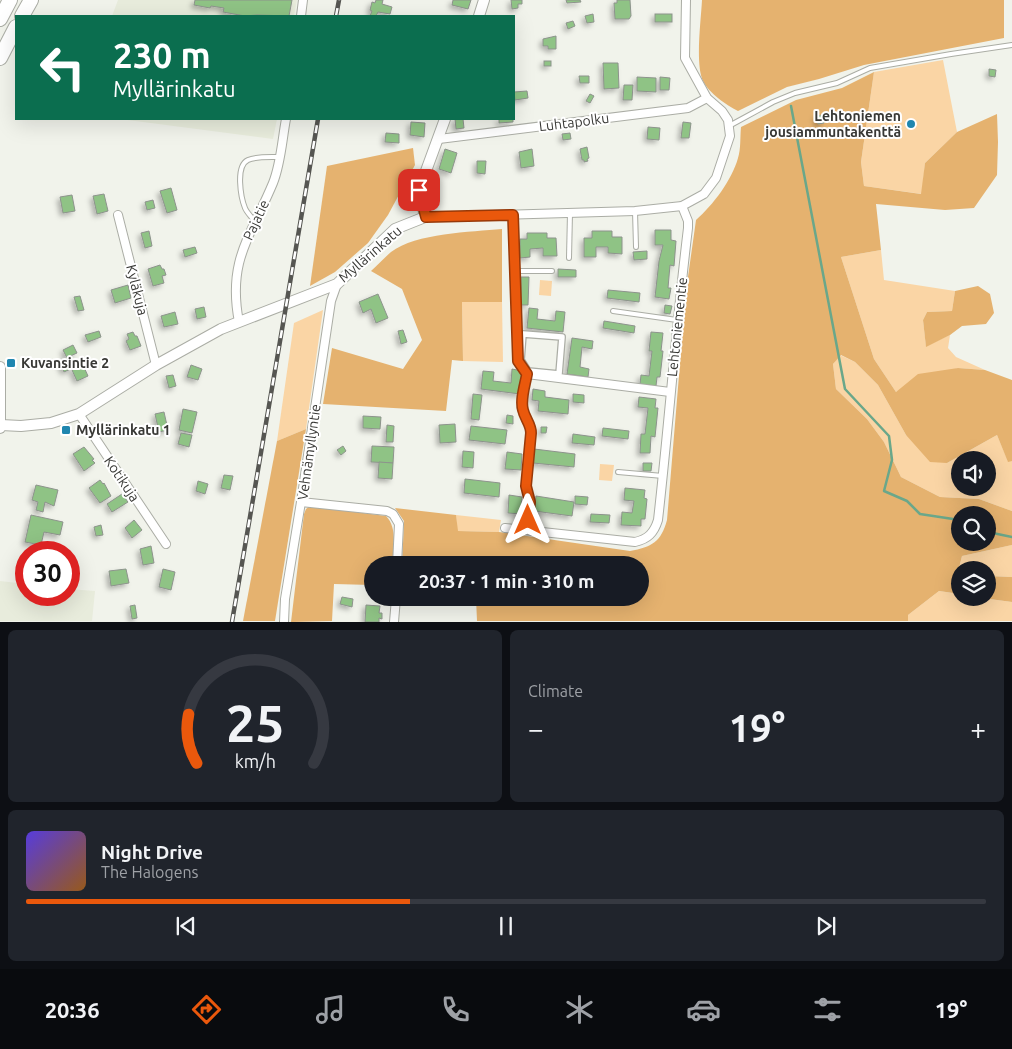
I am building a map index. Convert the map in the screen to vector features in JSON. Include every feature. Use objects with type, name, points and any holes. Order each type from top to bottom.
[{"type":"highway","points":[[0,19],[10,0]]},
{"type":"highway","points":[[23,15],[30,1]]},
{"type":"highway","points":[[0,58],[15,30]]},
{"type":"street","points":[[301,15],[303,0]]},
{"type":"street","points":[[479,15],[484,0]]},
{"type":"street","points":[[682,206],[704,194],[716,178],[730,136],[728,123],[722,111],[707,98],[685,58],[686,0]]},
{"type":"street","name":"Luhtapolku","points":[[439,139],[688,108],[707,98]]},
{"type":"street","name":"Pajatie","points":[[240,322],[235,287],[239,262],[246,239],[274,181],[286,120]]},
{"type":"street","points":[[426,217],[419,190],[446,120]]},
{"type":"street","name":"Myllärinkatu","points":[[0,427],[51,423],[79,414],[156,366],[221,329],[337,284],[395,229],[426,217],[635,211],[682,206]]},
{"type":"street","name":"Lehtoniementie","points":[[527,530],[635,542],[644,540],[655,529],[658,520],[669,422],[677,320],[688,228],[688,221],[682,206]]},
{"type":"street","points":[[505,528],[527,530],[530,502],[526,486],[531,427],[524,414],[522,405],[527,374],[518,361],[513,215]]},
{"type":"street","name":"Kyläkuja","points":[[118,216],[156,366]]},
{"type":"street","name":"Vehnämyllyntie","points":[[284,622],[285,599],[302,502],[331,301],[337,284]]},
{"type":"street","points":[[523,334],[562,337],[559,374],[528,372],[521,360],[523,334]]},
{"type":"street","points":[[0,367],[0,427]]},
{"type":"street","points":[[527,374],[670,392]]},
{"type":"street","name":"Kotikuja","points":[[79,414],[166,544]]},
{"type":"street","points":[[302,502],[387,511],[393,514],[399,524],[397,556]]},
{"type":"street","points":[[394,622],[395,606]]},
{"type":"lane","points":[[728,123],[795,93],[837,83],[870,68],[1012,45]]},
{"type":"lane","points":[[254,222],[246,209],[241,190],[240,173],[242,165],[248,160],[280,157]]},
{"type":"lane","points":[[635,211],[636,247]]},
{"type":"lane","points":[[569,258],[570,212]]},
{"type":"lane","points":[[515,271],[552,270]]},
{"type":"lane","points":[[613,311],[677,320]]},
{"type":"lane","points":[[618,472],[663,476]]},
{"type":"shaded area","points":[[118,0],[297,0],[294,15],[112,15]]},
{"type":"shaded area","points":[[702,0],[1004,0],[1004,38],[864,65],[787,87],[738,111],[718,98],[703,81],[699,64]]},
{"type":"shaded area","name":"Lehtoniemen jousiammuntakenttä","points":[[943,60],[957,132],[925,163],[922,194],[864,186],[861,162],[874,72]]},
{"type":"shaded area","points":[[874,72],[861,162],[864,186],[921,194],[925,163],[957,132],[997,114],[997,175],[974,208],[945,210],[876,204],[881,250],[841,257],[874,359],[896,392],[918,374],[958,368],[985,370],[1012,380],[1012,461],[1008,462],[997,435],[968,451],[951,451],[951,461],[947,463],[930,462],[906,435],[878,385],[855,362],[841,355],[833,364],[836,389],[867,419],[884,442],[901,477],[940,497],[979,499],[1012,511],[1012,545],[996,549],[996,506],[951,506],[951,551],[985,551],[962,556],[961,561],[951,561],[951,593],[939,591],[908,615],[908,621],[477,621],[476,606],[649,606],[649,556],[402,556],[404,521],[395,508],[456,515],[458,531],[499,532],[630,551],[650,545],[662,534],[667,520],[686,291],[696,220],[715,200],[731,175],[739,154],[741,127],[796,100],[842,88]]},
{"type":"shaded area","points":[[128,120],[277,120],[273,139]]},
{"type":"shaded area","points":[[413,148],[415,165],[388,215],[368,243],[335,272],[310,286],[327,166]]},
{"type":"shaded area","points":[[502,229],[502,302],[462,302],[463,361],[452,360],[446,411],[323,404],[332,348],[403,369],[422,340],[402,289],[371,271],[391,252],[415,241],[444,234]]},
{"type":"shaded area","points":[[881,250],[884,280],[955,291],[952,311],[927,312],[923,320],[926,346],[950,335],[948,348],[956,357],[985,370],[958,368],[896,392],[874,359],[841,257]]},
{"type":"shaded area","points":[[540,280],[552,281],[551,296],[539,295]]},
{"type":"shaded area","points":[[978,286],[990,294],[994,313],[986,324],[962,326],[950,335],[926,347],[923,320],[927,312],[952,311],[955,291]]},
{"type":"shaded area","points":[[462,302],[502,302],[503,362],[463,361]]},
{"type":"shaded area","points":[[323,310],[306,429],[277,441],[294,323]]},
{"type":"shaded area","points":[[840,355],[855,362],[878,385],[906,435],[947,463],[951,461],[951,496],[996,496],[996,451],[968,451],[997,435],[1008,461],[1012,461],[1012,511],[979,499],[940,497],[901,477],[884,442],[867,419],[836,389],[833,364]]},
{"type":"shaded area","points":[[306,429],[275,621],[243,621],[277,441]]},
{"type":"shaded area","points":[[600,464],[614,465],[612,481],[599,480]]},
{"type":"shaded area","points":[[310,506],[386,516],[392,526],[393,556],[364,556],[364,585],[334,584],[332,621],[291,622],[306,509]]},
{"type":"shaded area","points":[[456,515],[501,520],[499,532],[457,531]]},
{"type":"shaded area","points":[[1012,545],[1012,577],[996,576],[996,561],[961,561],[962,556],[985,551],[996,551],[996,549]]},
{"type":"shaded area","points":[[996,576],[1012,577],[1012,602],[996,600]]},
{"type":"shaded area","points":[[0,581],[15,583],[15,606],[80,606],[80,590],[95,591],[92,621],[0,621]]},
{"type":"shaded area","points":[[939,591],[951,593],[951,606],[996,606],[996,600],[1012,602],[1012,621],[908,621],[908,615]]},
{"type":"building","points":[[195,0],[292,0],[289,15],[240,15],[223,12],[224,8],[194,5]]},
{"type":"building","points":[[376,0],[383,0],[382,4],[392,7],[390,14],[378,12],[376,15],[370,15],[372,2],[375,3]]},
{"type":"building","points":[[453,0],[471,0],[468,9],[452,5]]},
{"type":"building","points":[[511,0],[522,0],[522,4],[518,4],[518,8],[512,9]]},
{"type":"building","points":[[566,0],[580,0],[581,2],[567,3]]},
{"type":"building","points":[[617,0],[630,0],[631,16],[629,19],[615,19],[614,3],[617,3]]},
{"type":"building","points":[[593,14],[594,22],[587,23],[585,16]]},
{"type":"building","points":[[655,14],[672,14],[672,22],[655,22]]},
{"type":"building","points":[[573,21],[575,26],[568,29],[566,23]]},
{"type":"building","points":[[556,36],[556,49],[548,49],[548,46],[543,46],[543,39]]},
{"type":"building","points":[[544,61],[551,61],[551,66],[544,66]]},
{"type":"building","points":[[603,63],[618,63],[619,88],[604,89]]},
{"type":"building","points":[[989,69],[996,70],[995,77],[989,76]]},
{"type":"building","points":[[579,76],[589,76],[589,83],[580,83]]},
{"type":"building","points":[[637,77],[656,78],[656,92],[637,91]]},
{"type":"building","points":[[660,77],[670,78],[669,90],[660,90]]},
{"type":"building","points":[[624,85],[633,85],[632,100],[623,100]]},
{"type":"building","points":[[527,91],[528,98],[515,100],[515,92]]},
{"type":"building","points":[[590,94],[594,96],[590,103],[586,101]]},
{"type":"building","points":[[823,115],[824,123],[818,124],[816,116]]},
{"type":"building","points":[[455,120],[463,120],[464,128],[456,129]]},
{"type":"building","points":[[499,120],[513,120],[513,122],[499,123]]},
{"type":"building","points":[[411,122],[425,123],[424,137],[410,135]]},
{"type":"building","points":[[683,122],[691,123],[689,138],[681,138]]},
{"type":"building","points":[[648,127],[660,128],[659,140],[647,139]]},
{"type":"building","points":[[386,133],[399,134],[399,143],[385,142]]},
{"type":"building","points":[[570,133],[571,139],[563,140],[562,134]]},
{"type":"building","points":[[587,147],[589,158],[587,159],[588,161],[584,162],[580,149]]},
{"type":"building","points":[[445,149],[457,153],[451,173],[439,169]]},
{"type":"building","points":[[532,149],[534,166],[521,168],[519,152]]},
{"type":"building","points":[[477,161],[486,161],[485,174],[477,173]]},
{"type":"building","points":[[171,188],[177,210],[167,213],[160,191]]},
{"type":"building","points":[[104,194],[108,211],[97,214],[93,196]]},
{"type":"building","points":[[72,195],[75,211],[63,213],[60,197]]},
{"type":"building","points":[[153,200],[155,208],[147,210],[145,202]]},
{"type":"building","points":[[655,230],[671,230],[671,240],[676,241],[674,266],[670,265],[668,288],[671,288],[669,299],[655,297],[659,261],[663,245],[655,245]]},
{"type":"building","points":[[149,231],[152,246],[145,248],[141,233]]},
{"type":"building","points":[[592,231],[612,231],[612,237],[622,237],[622,254],[608,253],[608,247],[596,247],[596,257],[584,257],[584,238],[592,238]]},
{"type":"building","points":[[527,233],[547,233],[547,238],[556,238],[557,256],[543,256],[543,248],[530,249],[530,257],[520,258],[520,239],[527,239]]},
{"type":"building","points":[[195,247],[197,253],[185,257],[183,250]]},
{"type":"building","points":[[647,251],[647,259],[634,260],[633,252]]},
{"type":"building","points":[[160,265],[166,275],[162,276],[164,283],[153,286],[148,269]]},
{"type":"building","points":[[558,269],[576,270],[576,277],[558,277]]},
{"type":"building","points":[[521,277],[529,277],[528,305],[521,305]]},
{"type":"building","points":[[128,285],[131,298],[115,303],[111,290]]},
{"type":"building","points":[[608,290],[640,293],[639,302],[607,298]]},
{"type":"building","points":[[378,294],[388,318],[376,323],[371,309],[363,313],[359,302]]},
{"type":"building","points":[[80,296],[84,310],[78,311],[74,297]]},
{"type":"building","points":[[665,305],[672,306],[670,314],[664,313]]},
{"type":"building","points":[[204,307],[206,317],[197,319],[195,309]]},
{"type":"building","points":[[529,308],[538,309],[537,319],[555,321],[556,311],[565,312],[563,332],[527,328]]},
{"type":"building","points":[[175,312],[178,324],[164,327],[161,316]]},
{"type":"building","points":[[604,321],[635,326],[634,333],[603,328]]},
{"type":"building","points":[[403,330],[407,342],[401,344],[398,331]]},
{"type":"building","points":[[99,331],[101,337],[88,342],[85,335]]},
{"type":"building","points":[[133,332],[141,346],[130,350],[126,341],[129,339],[127,334]]},
{"type":"building","points":[[651,332],[663,333],[660,377],[657,377],[656,386],[640,384],[641,375],[649,376],[652,351],[649,351]]},
{"type":"building","points":[[572,338],[593,341],[592,349],[582,347],[580,367],[589,369],[588,377],[567,374]]},
{"type":"building","points":[[73,345],[77,353],[68,357],[73,368],[64,372],[59,361],[67,358],[63,350]]},
{"type":"building","points":[[83,365],[88,376],[77,381],[72,370]]},
{"type":"building","points":[[191,365],[202,369],[198,380],[187,377]]},
{"type":"building","points":[[512,369],[522,371],[520,394],[481,389],[483,371],[494,372],[493,381],[511,383]]},
{"type":"building","points":[[173,375],[176,386],[169,388],[166,376]]},
{"type":"building","points":[[533,389],[545,391],[545,397],[569,400],[568,414],[538,411],[539,401],[532,400]]},
{"type":"building","points":[[473,394],[482,395],[479,420],[471,419]]},
{"type":"building","points":[[573,394],[584,395],[584,403],[573,402]]},
{"type":"building","points":[[639,397],[656,399],[655,408],[658,408],[655,437],[651,436],[650,453],[640,453],[641,434],[645,434],[648,408],[638,407]]},
{"type":"building","points":[[183,409],[197,412],[192,433],[179,430]]},
{"type":"building","points":[[164,412],[168,430],[159,432],[155,414]]},
{"type":"building","points":[[507,415],[513,416],[513,424],[506,423]]},
{"type":"building","points":[[363,416],[381,417],[380,429],[363,428]]},
{"type":"building","points":[[455,424],[456,442],[440,443],[439,425]]},
{"type":"building","points":[[387,425],[394,426],[393,442],[386,442]]},
{"type":"building","points":[[471,426],[507,430],[505,444],[469,440]]},
{"type":"building","points":[[541,427],[547,427],[546,433],[541,433]]},
{"type":"building","points":[[603,428],[629,431],[628,439],[602,436]]},
{"type":"building","points":[[181,433],[192,435],[189,447],[178,444]]},
{"type":"building","points":[[573,434],[595,437],[594,445],[572,443]]},
{"type":"building","points":[[343,446],[346,451],[341,455],[337,450]]},
{"type":"building","points":[[372,446],[394,447],[393,463],[371,462]]},
{"type":"building","points":[[84,447],[95,463],[84,471],[73,454]]},
{"type":"building","points":[[534,449],[575,454],[574,467],[533,463]]},
{"type":"building","points":[[463,451],[474,452],[473,468],[462,467]]},
{"type":"building","points":[[507,452],[522,454],[521,470],[505,469]]},
{"type":"building","points":[[379,462],[393,463],[392,479],[378,478]]},
{"type":"building","points":[[643,463],[652,463],[651,471],[643,471]]},
{"type":"building","points":[[224,475],[233,476],[230,490],[221,488]]},
{"type":"building","points":[[465,479],[500,483],[499,497],[464,493]]},
{"type":"building","points":[[100,480],[104,483],[111,496],[100,503],[89,488]]},
{"type":"building","points":[[198,481],[208,484],[205,494],[196,491]]},
{"type":"building","points":[[36,485],[58,490],[54,506],[45,502],[43,512],[36,510],[38,502],[32,500]]},
{"type":"building","points":[[625,488],[645,490],[644,498],[647,499],[645,519],[641,519],[641,526],[621,525],[622,512],[632,513],[634,501],[624,500]]},
{"type":"building","points":[[122,494],[128,502],[112,512],[107,504]]},
{"type":"building","points":[[509,495],[522,497],[521,514],[508,513]]},
{"type":"building","points":[[536,496],[574,502],[572,516],[534,511]]},
{"type":"building","points":[[575,496],[588,497],[587,505],[575,504]]},
{"type":"building","points":[[591,514],[610,515],[609,523],[590,522]]},
{"type":"building","points":[[31,515],[63,522],[60,535],[44,532],[42,541],[25,541]]},
{"type":"building","points":[[134,520],[142,530],[132,538],[125,528]]},
{"type":"building","points":[[101,525],[103,535],[96,536],[94,527]]},
{"type":"building","points":[[151,546],[154,563],[143,565],[140,549]]},
{"type":"building","points":[[126,569],[129,583],[111,586],[109,571]]},
{"type":"building","points":[[163,569],[175,572],[171,590],[159,587]]},
{"type":"building","points":[[342,597],[353,599],[352,607],[340,604]]},
{"type":"building","points":[[135,605],[137,618],[132,619],[130,606]]},
{"type":"building","points":[[366,606],[380,606],[379,613],[382,613],[382,619],[379,618],[379,622],[365,622]]},
{"type":"waterway","points":[[791,106],[845,389],[889,436],[892,460],[884,491],[907,501],[920,514],[951,519]]},
{"type":"waterway","points":[[996,534],[1012,537]]},
{"type":"railway","points":[[336,15],[339,0]]},
{"type":"railway","points":[[232,622],[318,120]]},
{"type":"place","name":"Lehtoniemen jousiammuntakenttä","points":[[911,124]]},
{"type":"place","name":"Kuvansintie 2","points":[[11,363]]},
{"type":"place","name":"Myllärinkatu 1","points":[[66,430]]},
{"type":"route","points":[[419,190],[426,217],[513,215],[518,361],[527,374],[522,409],[531,427],[526,486],[530,502],[528,520]]}]
